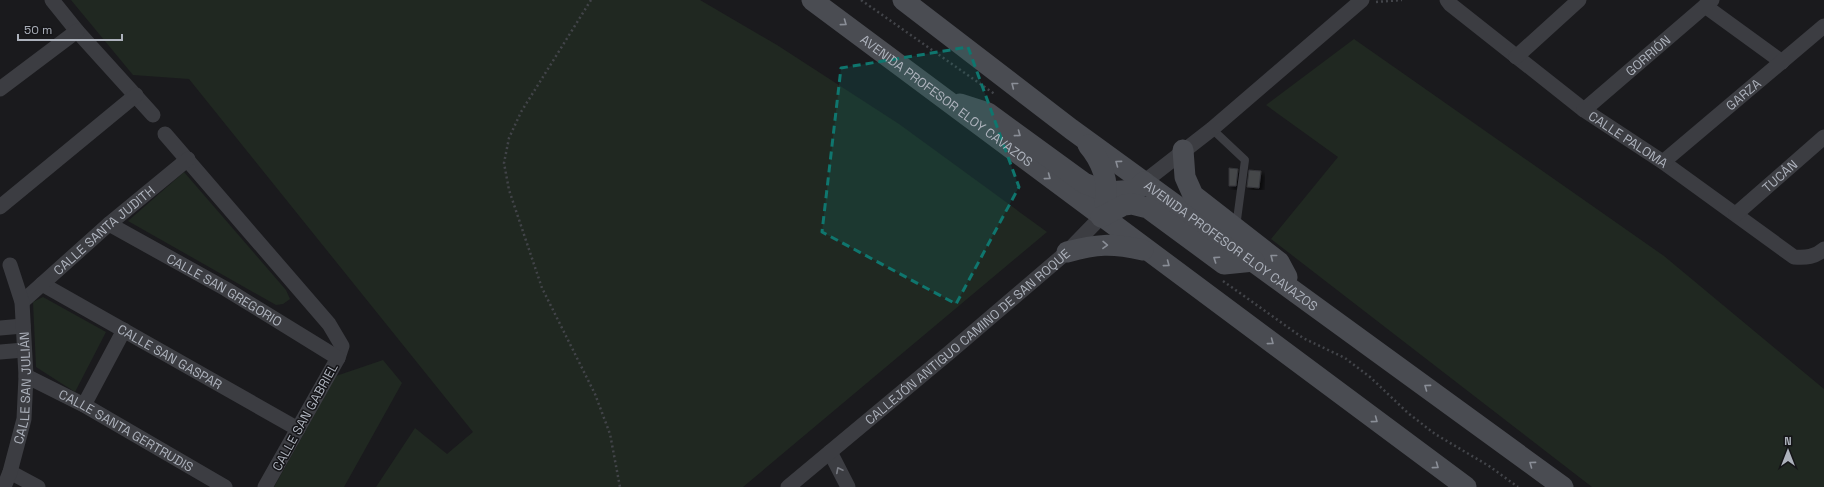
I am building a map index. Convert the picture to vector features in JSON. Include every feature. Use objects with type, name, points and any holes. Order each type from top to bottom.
[{"type":"main road","name":"AVENIDA PROFESOR ELOY CAVAZOS","points":[[812,0],[1101,217],[1466,487]]},
{"type":"main road","name":"AVENIDA PROFESOR ELOY CAVAZOS","points":[[903,0],[1084,141],[1254,261],[1564,487]]},
{"type":"main road","points":[[946,100],[988,113],[1084,183],[1107,192],[1136,190],[1144,182]]},
{"type":"main road","points":[[1068,171],[1080,171],[1090,161],[1084,141]]},
{"type":"main road","points":[[1084,141],[1097,155],[1106,179],[1107,192],[1101,217]]},
{"type":"main road","points":[[1184,150],[1185,177],[1194,195],[1279,262],[1293,290]]},
{"type":"main road","points":[[1101,217],[1124,205],[1132,204],[1148,208],[1224,264],[1254,261]]},
{"type":"main road","points":[[1067,252],[1094,245],[1122,245],[1150,252]]},
{"type":"street","points":[[52,0],[77,31],[153,115]]},
{"type":"street","name":"CALLE PALOMA","points":[[1448,0],[1450,4],[1584,110],[1663,162],[1794,257],[1804,258],[1821,251]]},
{"type":"street","points":[[1516,57],[1579,0]]},
{"type":"street","points":[[1144,182],[1212,129],[1360,2]]},
{"type":"street","points":[[1708,3],[1782,62]]},
{"type":"street","name":"GORRIÓN","points":[[1584,110],[1708,3]]},
{"type":"street","name":"GARZA","points":[[1663,162],[1824,26]]},
{"type":"street","points":[[0,89],[77,31]]},
{"type":"street","points":[[0,207],[136,95]]},
{"type":"street","points":[[165,134],[328,324],[340,352]]},
{"type":"street","name":"TUCÁN","points":[[1736,214],[1824,137]]},
{"type":"street","name":"CALLE SANTA JUDITH","points":[[22,302],[109,224],[188,159]]},
{"type":"street","name":"CALLEJÓN ANTIGUO CAMINO DE SAN ROQUE","points":[[794,485],[830,452],[1067,252],[1101,217]]},
{"type":"street","name":"CALLE SAN GREGORIO","points":[[109,224],[340,352]]},
{"type":"street","name":"CALLE SAN JULIÁN","points":[[4,487],[10,472],[24,419],[26,376],[22,326],[22,302],[10,264]]},
{"type":"street","name":"CALLE SAN GASPAR","points":[[42,284],[298,429]]},
{"type":"street","points":[[0,328],[22,326]]},
{"type":"street","points":[[84,406],[124,330]]},
{"type":"street","points":[[0,352],[24,350]]},
{"type":"street","name":"CALLE SAN GABRIEL","points":[[265,487],[340,352]]},
{"type":"street","name":"CALLE SANTA GERTRUDIS","points":[[26,376],[84,406],[225,487]]},
{"type":"street","points":[[830,452],[848,487]]},
{"type":"street","points":[[10,472],[38,487]]},
{"type":"lane","points":[[1212,129],[1245,160],[1236,228]]},
{"type":"path","points":[[592,0],[521,112],[509,138],[504,163],[509,190],[542,288],[595,394],[610,434],[620,487]]},
{"type":"path","points":[[861,0],[1002,99]]},
{"type":"path","points":[[1360,2],[1402,0]]},
{"type":"path","points":[[1221,280],[1303,338],[1345,358],[1370,377],[1408,413],[1435,434],[1489,466],[1518,487]]},
{"type":"highlighted area","points":[[968,47],[1019,187],[956,304],[822,232],[841,68]]},
{"type":"shaded area","points":[[71,0],[700,0],[777,45],[899,124],[1047,232],[743,487],[376,487],[415,428],[447,454],[473,432],[189,79],[133,75]]},
{"type":"shaded area","points":[[1354,39],[1664,256],[1824,389],[1824,487],[1592,487],[1271,239],[1338,157],[1266,105]]},
{"type":"shaded area","points":[[184,172],[286,290],[290,299],[283,304],[276,305],[128,221]]},
{"type":"shaded area","points":[[43,297],[106,332],[75,392],[36,367],[33,302]]},
{"type":"shaded area","points":[[383,360],[402,383],[344,487],[274,487],[336,376]]},
{"type":"building","points":[[1229,168],[1238,169],[1236,186],[1229,186]]},
{"type":"building","points":[[1249,170],[1261,171],[1259,188],[1247,187]]}]
